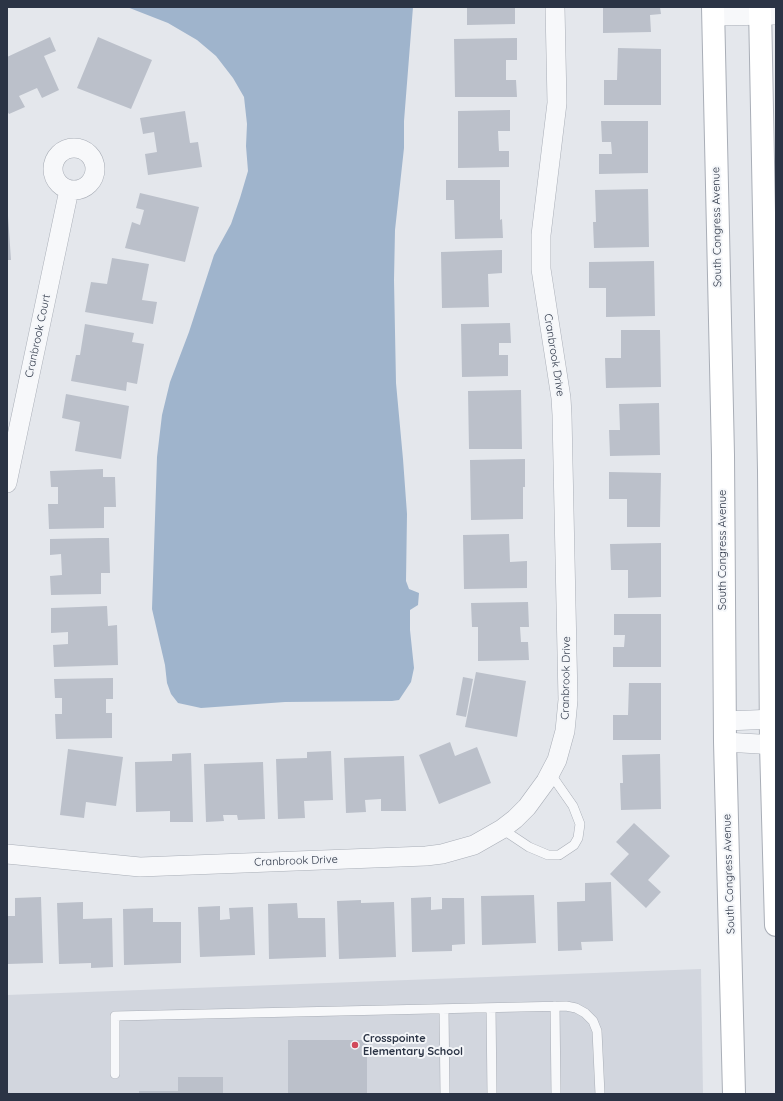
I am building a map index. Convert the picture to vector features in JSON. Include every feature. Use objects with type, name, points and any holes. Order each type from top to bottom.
[{"type":"main road","name":"South Congress Avenue","points":[[713,11],[722,454],[725,731],[734,1094]]},
{"type":"main road","points":[[765,13],[769,470],[776,925]]},
{"type":"street","name":"Cranbrook Drive","points":[[7,854],[140,867],[426,856],[458,850],[474,845],[502,829],[515,819],[538,794],[557,760],[565,731],[568,700],[561,398],[541,269],[541,235],[556,109],[555,7]]},
{"type":"street","points":[[713,11],[765,13]]},
{"type":"street","name":"Cranbrook Court","points":[[7,483],[69,190]]},
{"type":"street","points":[[725,731],[773,720]]},
{"type":"street","points":[[725,731],[773,745]]},
{"type":"lane","points":[[502,829],[529,847],[548,855],[559,855],[574,845],[578,838],[580,824],[573,806],[550,773]]},
{"type":"lane","points":[[555,1006],[556,1094]]},
{"type":"lane","points":[[115,1074],[115,1016],[566,1006],[576,1008],[585,1013],[593,1021],[598,1031],[600,1094]]},
{"type":"lane","points":[[491,1008],[492,1094]]},
{"type":"lane","points":[[444,1009],[445,1094]]},
{"type":"shaded area","name":"Crosspointe Elementary School","points":[[701,969],[703,1094],[7,1094],[7,995]]},
{"type":"water","points":[[127,7],[413,7],[404,121],[404,148],[395,230],[394,280],[396,383],[407,514],[406,581],[409,589],[419,593],[418,605],[410,610],[410,630],[414,668],[411,682],[399,700],[285,702],[201,708],[178,703],[171,694],[167,683],[165,665],[152,609],[157,457],[162,415],[170,382],[189,332],[214,255],[231,224],[248,171],[246,146],[247,124],[244,97],[233,78],[216,56],[197,40],[168,23]]},
{"type":"building","points":[[467,7],[515,7],[515,24],[467,25]]},
{"type":"building","points":[[603,7],[660,7],[661,14],[650,15],[651,32],[603,33]]},
{"type":"building","points":[[50,37],[56,51],[44,56],[59,90],[42,98],[37,88],[19,96],[25,107],[9,114],[7,111],[7,57]]},
{"type":"building","points":[[98,37],[152,60],[131,109],[77,88]]},
{"type":"building","points":[[517,38],[517,60],[506,60],[506,80],[516,80],[517,97],[455,97],[454,39]]},
{"type":"building","points":[[618,48],[661,49],[661,105],[604,105],[604,80],[617,80]]},
{"type":"building","points":[[510,110],[510,131],[498,131],[499,151],[509,151],[509,167],[458,168],[458,111]]},
{"type":"building","points":[[185,111],[190,143],[198,142],[202,167],[148,175],[145,154],[157,152],[154,132],[143,134],[140,118]]},
{"type":"building","points":[[601,121],[648,121],[648,173],[599,174],[599,154],[612,154],[611,142],[602,142]]},
{"type":"building","points":[[446,180],[500,180],[500,220],[502,219],[503,238],[455,239],[454,200],[446,200]]},
{"type":"building","points":[[648,189],[649,247],[594,248],[593,222],[596,222],[595,190]]},
{"type":"building","points":[[140,193],[199,207],[185,262],[125,248],[132,222],[140,225],[144,210],[136,208]]},
{"type":"building","points":[[8,216],[11,260],[7,260]]},
{"type":"building","points":[[502,250],[502,273],[488,274],[489,307],[442,308],[441,252]]},
{"type":"building","points":[[112,258],[149,264],[142,300],[157,302],[153,324],[85,312],[91,282],[107,284]]},
{"type":"building","points":[[654,261],[655,316],[606,317],[606,288],[589,288],[589,262]]},
{"type":"building","points":[[510,323],[511,343],[499,343],[499,355],[508,355],[508,376],[462,377],[461,324]]},
{"type":"building","points":[[85,324],[134,333],[132,342],[144,344],[137,384],[127,382],[126,391],[71,381],[76,355],[80,355]]},
{"type":"building","points":[[621,330],[660,330],[661,387],[606,388],[605,358],[621,358]]},
{"type":"building","points":[[521,390],[522,449],[469,449],[468,391]]},
{"type":"building","points":[[66,394],[129,406],[121,459],[75,451],[80,422],[62,418]]},
{"type":"building","points":[[659,403],[660,455],[610,456],[609,430],[620,430],[619,404]]},
{"type":"building","points":[[525,459],[523,519],[471,520],[470,460]]},
{"type":"building","points":[[103,469],[103,477],[115,477],[116,507],[104,507],[104,528],[49,529],[48,504],[58,504],[58,487],[51,487],[50,471]]},
{"type":"building","points":[[609,472],[661,473],[660,527],[627,527],[627,499],[609,499]]},
{"type":"building","points":[[509,534],[510,562],[527,561],[527,588],[464,589],[463,535]]},
{"type":"building","points":[[109,538],[110,573],[101,573],[101,594],[51,595],[50,576],[62,575],[61,554],[50,555],[50,539]]},
{"type":"building","points":[[661,543],[661,597],[628,598],[628,570],[611,570],[610,544]]},
{"type":"building","points":[[528,602],[529,627],[520,627],[521,642],[528,642],[529,660],[478,661],[478,627],[472,627],[471,603]]},
{"type":"building","points":[[107,606],[108,626],[117,625],[118,665],[54,667],[53,645],[68,644],[68,632],[51,633],[51,608]]},
{"type":"building","points":[[614,614],[661,614],[661,667],[613,667],[613,647],[624,647],[625,635],[614,635]]},
{"type":"building","points":[[476,672],[526,681],[517,737],[465,727]]},
{"type":"building","points":[[463,677],[473,679],[466,717],[456,715]]},
{"type":"building","points":[[113,678],[113,699],[106,699],[106,713],[112,713],[112,738],[56,739],[55,714],[62,714],[62,698],[55,698],[54,679]]},
{"type":"building","points":[[629,683],[661,683],[661,740],[613,740],[613,715],[628,715]]},
{"type":"building","points":[[450,742],[455,756],[477,747],[491,783],[439,804],[419,755]]},
{"type":"building","points":[[68,749],[123,757],[116,806],[86,802],[84,818],[60,815]]},
{"type":"building","points":[[331,751],[333,800],[304,801],[305,818],[278,819],[276,759],[307,758],[307,752]]},
{"type":"building","points":[[191,753],[193,822],[170,822],[170,811],[136,812],[135,762],[172,761],[172,754]]},
{"type":"building","points":[[660,754],[661,809],[621,810],[620,783],[623,783],[622,755]]},
{"type":"building","points":[[404,756],[406,811],[381,811],[381,799],[365,800],[366,812],[346,813],[344,758]]},
{"type":"building","points":[[263,762],[265,819],[238,820],[237,815],[223,815],[224,821],[206,822],[204,764]]},
{"type":"building","points":[[634,823],[670,856],[648,880],[661,892],[646,908],[610,874],[629,854],[616,842]]},
{"type":"building","points":[[611,882],[613,941],[581,942],[582,950],[558,951],[557,902],[585,901],[585,883]]},
{"type":"building","points":[[534,895],[536,943],[482,945],[481,896]]},
{"type":"building","points":[[41,897],[43,963],[7,964],[7,916],[15,916],[15,898]]},
{"type":"building","points":[[431,897],[431,910],[442,909],[442,898],[464,898],[465,944],[452,945],[452,951],[412,952],[411,898]]},
{"type":"building","points":[[361,900],[361,903],[394,902],[396,957],[339,959],[337,901]]},
{"type":"building","points":[[83,902],[83,919],[112,918],[113,967],[91,968],[91,963],[59,964],[57,903]]},
{"type":"building","points":[[297,903],[298,918],[325,918],[326,957],[269,959],[268,904]]},
{"type":"building","points":[[220,906],[220,920],[230,919],[229,908],[253,907],[255,955],[200,957],[198,907]]},
{"type":"building","points":[[153,908],[153,922],[181,922],[181,963],[124,965],[123,909]]},
{"type":"building","points":[[288,1040],[367,1040],[367,1094],[288,1094]]},
{"type":"building","points":[[178,1077],[223,1077],[223,1094],[139,1094],[139,1091],[178,1091]]},
{"type":"place","name":"Crosspointe Elementary School","points":[[355,1045]]}]
